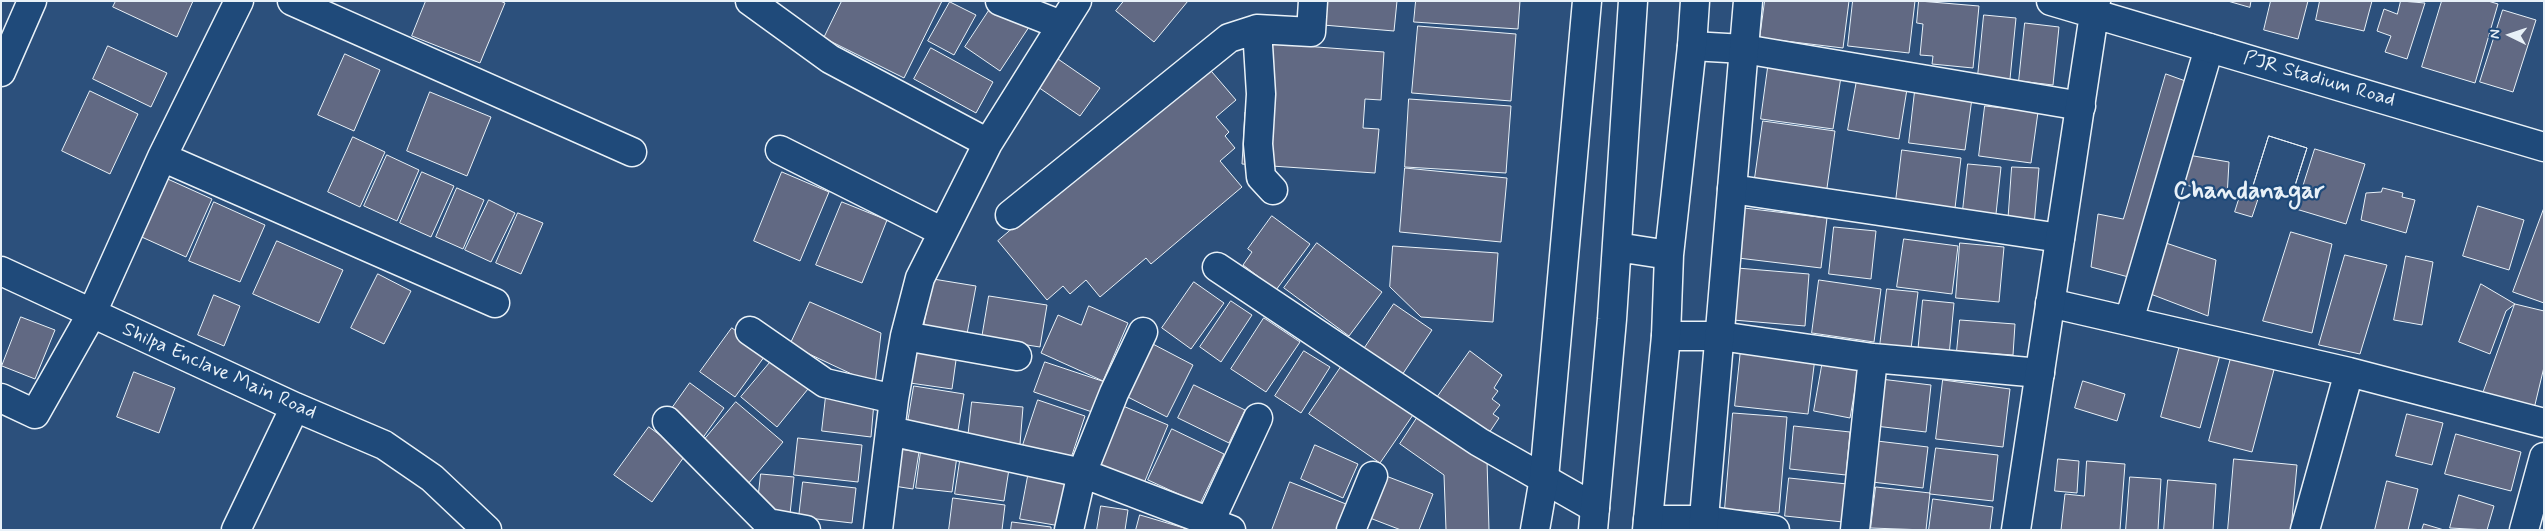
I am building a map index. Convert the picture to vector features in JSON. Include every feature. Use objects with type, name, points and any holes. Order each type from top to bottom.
[{"type":"main road","points":[[1,72],[32,1]]},
{"type":"main road","points":[[1,398],[34,414],[92,314],[162,157],[239,1]]},
{"type":"main road","points":[[292,1],[632,152]]},
{"type":"main road","points":[[750,1],[830,59],[988,143]]},
{"type":"main road","points":[[1000,1],[1061,25]]},
{"type":"main road","points":[[878,530],[894,399],[905,336],[920,278],[988,143],[1077,1]]},
{"type":"main road","points":[[1010,215],[1229,38],[1257,29],[1311,32],[1313,1]]},
{"type":"main road","points":[[1535,530],[1544,478],[1587,1]]},
{"type":"main road","points":[[1594,519],[1618,247],[1633,1]]},
{"type":"main road","points":[[1695,1],[1692,46],[1669,254],[1666,336],[1647,525],[1704,525],[1775,530]]},
{"type":"main road","points":[[1704,525],[1748,1]]},
{"type":"main road","name":"PJR Stadium Road","points":[[2051,1],[2095,8],[2209,48],[2544,147]]},
{"type":"main road","points":[[2016,530],[2095,8]]},
{"type":"main road","points":[[1257,29],[1261,94],[1258,144],[1261,177],[1273,190]]},
{"type":"main road","points":[[1692,46],[1744,49],[2081,106]]},
{"type":"main road","points":[[2129,321],[2209,48]]},
{"type":"main road","points":[[780,150],[943,232]]},
{"type":"main road","points":[[162,157],[495,303]]},
{"type":"main road","points":[[1732,189],[2060,238]]},
{"type":"main road","points":[[1618,247],[1669,254]]},
{"type":"main road","points":[[1217,267],[1479,442],[1544,478],[1594,519]]},
{"type":"main road","name":"Shilpa Enclave Main Road","points":[[1,271],[296,407],[384,444],[432,478],[487,530]]},
{"type":"main road","points":[[2050,303],[2349,372],[2544,423]]},
{"type":"main road","points":[[750,331],[825,383],[894,399]]},
{"type":"main road","points":[[1069,530],[1082,473],[1114,393],[1143,332]]},
{"type":"main road","points":[[905,336],[1017,356]]},
{"type":"main road","points":[[1666,336],[1720,336],[1873,358],[2040,373]]},
{"type":"main road","points":[[1855,530],[1873,358]]},
{"type":"main road","points":[[2305,530],[2349,372]]},
{"type":"main road","points":[[236,530],[296,407]]},
{"type":"main road","points":[[890,431],[1082,473],[1215,527],[1258,418]]},
{"type":"main road","points":[[667,421],[768,523],[806,530]]},
{"type":"main road","points":[[2524,530],[2544,457]]},
{"type":"main road","points":[[1351,530],[1373,476]]},
{"type":"building","points":[[116,1],[193,1],[177,37],[113,7]]},
{"type":"building","points":[[426,1],[500,1],[505,3],[480,63],[412,36]]},
{"type":"building","points":[[842,1],[942,1],[904,78],[824,38]]},
{"type":"building","points":[[1124,1],[1188,1],[1154,42],[1116,11]]},
{"type":"building","points":[[1325,1],[1397,1],[1394,31],[1323,25]]},
{"type":"building","points":[[1416,1],[1520,1],[1518,29],[1414,22]]},
{"type":"building","points":[[1765,1],[1849,1],[1843,48],[1760,38]]},
{"type":"building","points":[[1853,1],[1915,1],[1909,53],[1848,46]]},
{"type":"building","points":[[1919,1],[1979,6],[1973,68],[1932,64],[1933,56],[1920,55],[1923,24],[1917,23]]},
{"type":"building","points":[[2228,1],[2251,1],[2250,7]]},
{"type":"building","points":[[2271,1],[2308,1],[2298,39],[2264,30]]},
{"type":"building","points":[[2320,1],[2372,1],[2364,31],[2316,20]]},
{"type":"building","points":[[2401,1],[2425,3],[2407,59],[2385,52],[2391,36],[2377,31],[2384,9],[2397,14]]},
{"type":"building","points":[[2442,1],[2488,1],[2498,4],[2475,83],[2422,67]]},
{"type":"building","points":[[950,2],[976,15],[954,55],[928,41]]},
{"type":"building","points":[[994,3],[1029,27],[1000,71],[965,47]]},
{"type":"building","points":[[2503,10],[2536,20],[2513,92],[2480,82]]},
{"type":"building","points":[[1984,15],[2016,18],[2010,79],[1978,76]]},
{"type":"building","points":[[2025,23],[2059,27],[2053,85],[2019,81]]},
{"type":"building","points":[[1418,26],[1516,34],[1511,101],[1412,93]]},
{"type":"building","points":[[1250,42],[1384,52],[1381,100],[1365,99],[1363,128],[1379,129],[1375,173],[1242,164],[1245,112],[1249,112],[1250,97],[1247,97]]},
{"type":"building","points":[[108,46],[167,73],[151,107],[93,79]]},
{"type":"building","points":[[931,48],[993,82],[976,113],[914,79]]},
{"type":"building","points":[[345,54],[380,70],[354,131],[318,115]]},
{"type":"building","points":[[1058,59],[1100,88],[1080,116],[1038,87]]},
{"type":"building","points":[[1769,60],[1842,70],[1833,129],[1761,119]]},
{"type":"building","points":[[1206,65],[1236,100],[1216,117],[1229,132],[1225,136],[1235,148],[1220,161],[1242,187],[1151,264],[1146,258],[1100,297],[1086,280],[1070,294],[1063,286],[1047,300],[998,241]]},
{"type":"building","points":[[2166,74],[2191,83],[2136,279],[2091,267],[2098,214],[2123,219]]},
{"type":"building","points":[[1857,80],[1907,89],[1899,139],[1848,130]]},
{"type":"building","points":[[90,91],[138,114],[110,174],[62,151]]},
{"type":"building","points":[[1915,91],[1972,98],[1965,150],[1909,143]]},
{"type":"building","points":[[430,92],[491,117],[467,176],[407,151]]},
{"type":"building","points":[[1409,99],[1511,106],[1506,173],[1405,167]]},
{"type":"building","points":[[1985,106],[2038,112],[2031,163],[1979,156]]},
{"type":"building","points":[[1763,121],[1835,131],[1826,195],[1754,185]]},
{"type":"building","points":[[2269,136],[2307,148],[2291,198],[2253,187]]},
{"type":"building","points":[[2269,136],[2307,148],[2291,198],[2253,187]]},
{"type":"building","points":[[353,137],[385,152],[360,207],[328,192]]},
{"type":"building","points":[[2315,149],[2365,164],[2346,224],[2296,209]]},
{"type":"building","points":[[1902,150],[1961,158],[1955,208],[1896,201]]},
{"type":"building","points":[[387,155],[419,170],[397,221],[364,206]]},
{"type":"building","points":[[2188,155],[2229,162],[2227,197],[2183,184]]},
{"type":"building","points":[[1968,164],[2001,167],[1996,214],[1963,210]]},
{"type":"building","points":[[2012,167],[2039,168],[2034,226],[2008,224]]},
{"type":"building","points":[[1405,168],[1507,178],[1501,242],[1400,232]]},
{"type":"building","points":[[422,172],[454,186],[431,237],[400,223]]},
{"type":"building","points":[[782,172],[829,192],[800,261],[754,241]]},
{"type":"building","points":[[161,176],[212,199],[186,257],[135,234]]},
{"type":"building","points":[[457,188],[484,200],[463,249],[436,237]]},
{"type":"building","points":[[2383,188],[2403,193],[2402,197],[2415,200],[2406,233],[2361,220],[2366,193],[2381,192]]},
{"type":"building","points":[[2241,193],[2258,199],[2252,217],[2235,212]]},
{"type":"building","points":[[489,200],[515,213],[491,262],[465,250]]},
{"type":"building","points":[[214,202],[265,225],[240,282],[189,261]]},
{"type":"building","points":[[842,202],[887,220],[862,283],[816,265]]},
{"type":"building","points":[[2478,206],[2524,220],[2509,270],[2463,256]]},
{"type":"building","points":[[1744,208],[1827,218],[1821,268],[1738,258]]},
{"type":"building","points":[[2544,208],[2544,303],[2513,292]]},
{"type":"building","points":[[518,213],[543,223],[521,274],[496,263]]},
{"type":"building","points":[[1272,216],[1310,244],[1276,290],[1243,265],[1252,252],[1248,249]]},
{"type":"building","points":[[1834,227],[1876,231],[1871,279],[1829,274]]},
{"type":"building","points":[[2291,232],[2332,244],[2312,333],[2263,321]]},
{"type":"building","points":[[1904,239],[1958,246],[1952,294],[1897,287]]},
{"type":"building","points":[[277,241],[343,270],[319,323],[253,294]]},
{"type":"building","points":[[2163,242],[2216,260],[2208,316],[2148,293]]},
{"type":"building","points":[[1317,243],[1382,292],[1349,336],[1284,288]]},
{"type":"building","points":[[1960,243],[2004,247],[1999,302],[1956,298]]},
{"type":"building","points":[[1393,246],[1498,253],[1493,322],[1421,317],[1390,287]]},
{"type":"building","points":[[2345,255],[2387,265],[2360,354],[2319,345]]},
{"type":"building","points":[[2406,256],[2433,262],[2422,325],[2394,320]]},
{"type":"building","points":[[1737,268],[1809,274],[1805,326],[1733,320]]},
{"type":"building","points":[[378,274],[411,291],[384,344],[351,328]]},
{"type":"building","points":[[933,279],[976,286],[967,334],[924,326]]},
{"type":"building","points":[[1819,280],[1881,289],[1874,342],[1812,333]]},
{"type":"building","points":[[1194,282],[1224,303],[1191,349],[1162,328]]},
{"type":"building","points":[[2481,284],[2515,304],[2506,311],[2490,354],[2459,342]]},
{"type":"building","points":[[1887,289],[1918,292],[1911,349],[1880,346]]},
{"type":"building","points":[[214,295],[240,306],[224,346],[198,335]]},
{"type":"building","points":[[989,296],[1047,305],[1040,347],[982,338]]},
{"type":"building","points":[[1923,300],[1954,303],[1949,356],[1918,353]]},
{"type":"building","points":[[1231,301],[1252,315],[1221,362],[1200,347]]},
{"type":"building","points":[[810,302],[881,333],[875,385],[790,345]]},
{"type":"building","points":[[1394,304],[1432,330],[1402,375],[1364,349]]},
{"type":"building","points":[[2515,304],[2544,311],[2544,367],[2533,413],[2481,399]]},
{"type":"building","points":[[1089,306],[1128,323],[1103,381],[1041,353],[1058,315],[1081,325]]},
{"type":"building","points":[[21,317],[55,330],[35,379],[2,366]]},
{"type":"building","points":[[1264,318],[1300,342],[1266,392],[1231,369]]},
{"type":"building","points":[[1960,320],[2015,324],[2013,355],[1957,351]]},
{"type":"building","points":[[732,328],[767,353],[735,397],[700,372]]},
{"type":"building","points":[[1149,342],[1193,365],[1167,417],[1122,394]]},
{"type":"building","points":[[2180,345],[2220,355],[2200,428],[2161,417]]},
{"type":"building","points":[[915,347],[957,353],[952,389],[910,383]]},
{"type":"building","points":[[1741,349],[1815,358],[1808,414],[1735,406]]},
{"type":"building","points":[[1304,351],[1330,367],[1301,413],[1275,396]]},
{"type":"building","points":[[1470,351],[1502,375],[1494,388],[1498,391],[1492,399],[1500,405],[1493,414],[1499,418],[1487,436],[1436,399]]},
{"type":"building","points":[[2232,354],[2275,366],[2252,452],[2209,441]]},
{"type":"building","points":[[773,359],[808,389],[777,427],[741,397]]},
{"type":"building","points":[[1823,360],[1859,366],[1850,418],[1814,411]]},
{"type":"building","points":[[1045,362],[1105,382],[1095,413],[1034,392]]},
{"type":"building","points":[[1343,364],[1415,412],[1380,463],[1309,414]]},
{"type":"building","points":[[134,372],[175,388],[159,433],[117,417]]},
{"type":"building","points":[[1872,378],[1931,385],[1926,432],[1867,425]]},
{"type":"building","points":[[1943,380],[2010,389],[2003,447],[1936,439]]},
{"type":"building","points":[[2083,381],[2125,394],[2117,421],[2075,408]]},
{"type":"building","points":[[690,383],[724,408],[702,439],[668,414]]},
{"type":"building","points":[[1194,385],[1245,410],[1229,443],[1178,418]]},
{"type":"building","points":[[914,386],[964,394],[958,430],[908,422]]},
{"type":"building","points":[[826,396],[874,402],[871,437],[822,431]]},
{"type":"building","points":[[1038,400],[1085,416],[1070,461],[1023,445]]},
{"type":"building","points":[[736,402],[783,442],[748,484],[700,445]]},
{"type":"building","points":[[972,402],[1023,407],[1020,444],[968,438]]},
{"type":"building","points":[[1123,406],[1168,425],[1142,488],[1097,468]]},
{"type":"building","points":[[1733,413],[1787,417],[1779,513],[1725,509]]},
{"type":"building","points":[[2407,414],[2443,423],[2432,465],[2396,456]]},
{"type":"building","points":[[1419,415],[1487,460],[1489,530],[1446,530],[1444,475],[1400,444]]},
{"type":"building","points":[[1794,426],[1850,432],[1846,475],[1790,469]]},
{"type":"building","points":[[649,427],[686,454],[652,502],[614,475]]},
{"type":"building","points":[[1172,429],[1224,454],[1200,504],[1148,480]]},
{"type":"building","points":[[2456,434],[2521,452],[2511,491],[2445,474]]},
{"type":"building","points":[[798,438],[862,445],[858,482],[794,475]]},
{"type":"building","points":[[1877,441],[1928,447],[1923,488],[1872,482]]},
{"type":"building","points":[[1315,445],[1358,464],[1343,498],[1301,479]]},
{"type":"building","points":[[892,448],[919,452],[913,489],[887,485]]},
{"type":"building","points":[[1936,448],[1998,455],[1993,501],[1930,494]]},
{"type":"building","points":[[921,451],[957,456],[952,492],[916,488]]},
{"type":"building","points":[[2058,459],[2079,461],[2077,493],[2055,491]]},
{"type":"building","points":[[2234,459],[2297,465],[2291,530],[2228,530]]},
{"type":"building","points":[[960,461],[1009,469],[1004,501],[955,494]]},
{"type":"building","points":[[2087,461],[2125,464],[2120,530],[2061,530],[2065,494],[2084,496]]},
{"type":"building","points":[[761,474],[794,477],[790,514],[757,510]]},
{"type":"building","points":[[1028,476],[1068,483],[1060,526],[1020,519]]},
{"type":"building","points":[[1386,476],[1433,494],[1419,530],[1401,530],[1362,515]]},
{"type":"building","points":[[2130,477],[2161,479],[2158,530],[2126,530]]},
{"type":"building","points":[[1789,478],[1847,484],[1843,522],[1785,516]]},
{"type":"building","points":[[2168,480],[2216,484],[2213,530],[2164,530]]},
{"type":"building","points":[[2387,481],[2418,489],[2408,530],[2375,530]]},
{"type":"building","points":[[803,482],[856,488],[852,523],[799,517]]},
{"type":"building","points":[[1290,482],[1346,504],[1336,530],[1272,530]]},
{"type":"building","points":[[1876,487],[1930,493],[1926,530],[1871,528]]},
{"type":"building","points":[[2459,495],[2494,506],[2487,530],[2450,528]]},
{"type":"building","points":[[953,498],[1005,505],[1002,530],[949,530]]},
{"type":"building","points":[[1933,499],[1993,507],[1990,530],[1929,530]]},
{"type":"building","points":[[1101,506],[1128,510],[1125,530],[1097,530]]},
{"type":"building","points":[[1140,515],[1191,530],[1136,530]]},
{"type":"building","points":[[1012,522],[1051,527],[1051,530],[1011,530]]},
{"type":"building","points":[[2424,524],[2444,530],[2422,530]]},
{"type":"district","name":"Chandanagar","points":[[2249,193]]}]
